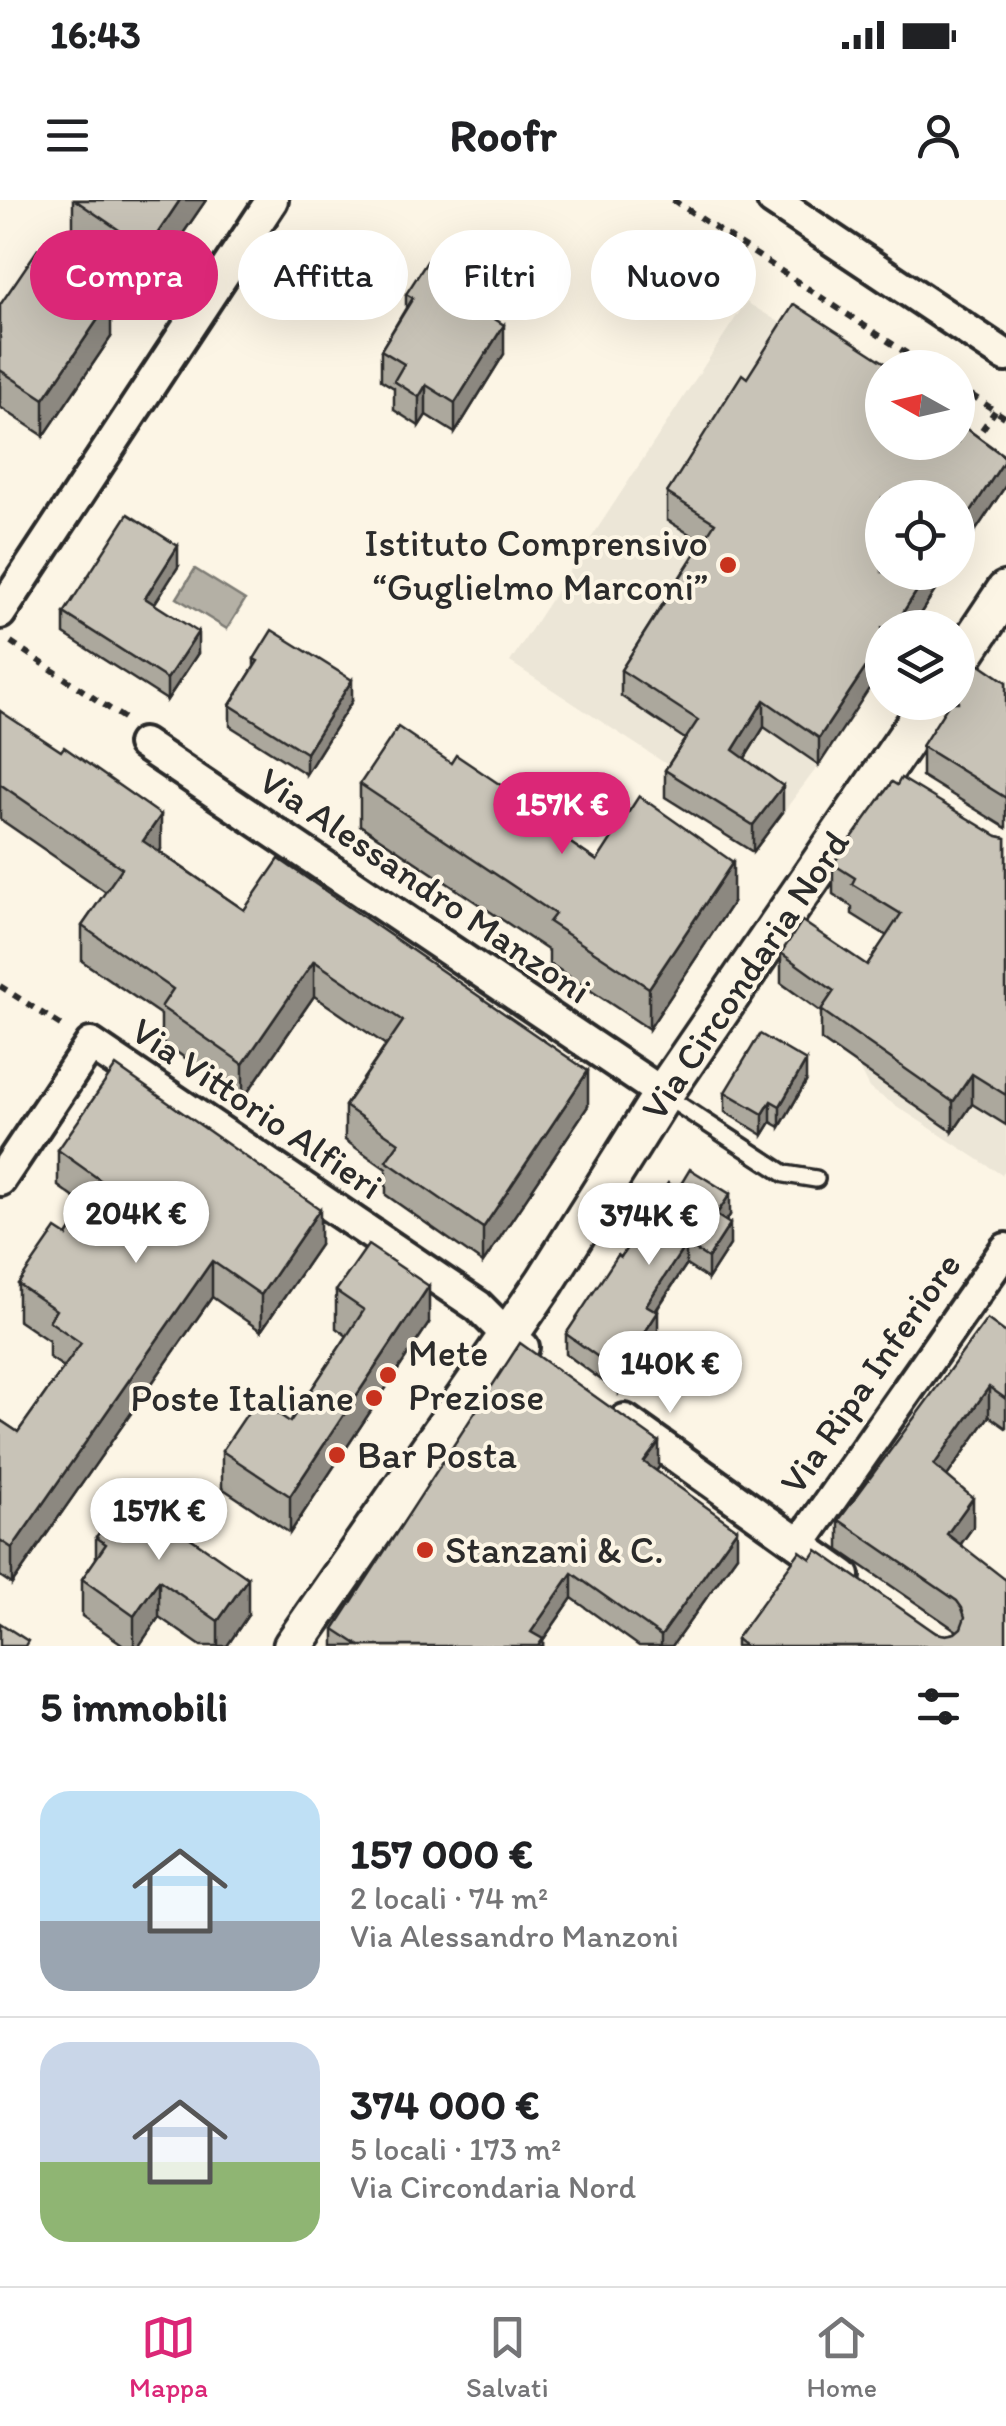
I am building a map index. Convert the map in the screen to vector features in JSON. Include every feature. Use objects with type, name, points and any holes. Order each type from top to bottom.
[{"type":"street","points":[[0,613],[272,200]]},
{"type":"street","points":[[773,200],[808,209],[1006,356]]},
{"type":"street","points":[[975,637],[1006,591]]},
{"type":"street","name":"Via Circondaria Nord","points":[[293,1646],[545,1282],[663,1094],[891,779],[921,720]]},
{"type":"street","name":"Via Alessandro Manzoni","points":[[143,744],[663,1094]]},
{"type":"street","name":"Via Vittorio Alfieri","points":[[0,1180],[91,1044],[478,1306],[508,1336],[540,1359]]},
{"type":"street","name":"Via Ripa Inferiore","points":[[800,1544],[992,1293],[1006,1249]]},
{"type":"street","points":[[604,1405],[860,1587]]},
{"type":"lane","points":[[663,1094],[786,1174],[816,1178]]},
{"type":"path","points":[[673,200],[902,350]]},
{"type":"path","points":[[975,397],[1006,418]]},
{"type":"path","points":[[975,438],[994,410]]},
{"type":"path","points":[[0,634],[129,722],[143,744]]},
{"type":"path","points":[[0,986],[91,1044]]},
{"type":"shaded area","name":"Istituto Comprensivo “Guglielmo Marconi”","points":[[756,308],[794,331],[865,421],[865,460],[934,460],[1006,485],[975,532],[975,480],[865,480],[865,590],[936,590],[922,610],[865,610],[865,695],[769,831],[510,662],[734,320],[756,320]]},
{"type":"shaded area","points":[[195,569],[245,600],[227,629],[177,598]]},
{"type":"shaded area","points":[[1006,1011],[1006,1169],[1002,1175],[869,1088],[857,1064]]},
{"type":"building","points":[[75,200],[180,200],[160,230],[119,230]]},
{"type":"building","points":[[428,260],[428,320],[496,320],[504,325],[455,403],[426,385],[419,397],[394,381],[404,364],[381,350],[399,320],[408,320],[408,306],[413,298],[408,291]]},
{"type":"building","points":[[30,261],[30,320],[97,320],[44,399],[0,370],[0,305]]},
{"type":"building","points":[[794,304],[865,350],[865,460],[975,460],[975,435],[1006,458],[975,505],[975,480],[865,480],[865,590],[917,590],[905,610],[865,610],[865,669],[819,738],[764,700],[733,750],[783,786],[753,825],[665,770],[698,720],[621,670],[715,523],[667,493],[742,374],[747,378]]},
{"type":"building","points":[[128,514],[178,546],[145,598],[198,632],[167,679],[64,613]]},
{"type":"building","points":[[272,630],[352,680],[306,753],[230,705]]},
{"type":"building","points":[[977,662],[1006,682],[1006,798],[922,746],[939,720],[975,720]]},
{"type":"building","points":[[0,711],[61,751],[64,747],[161,815],[143,841],[244,910],[279,859],[588,1071],[483,1228],[386,1161],[399,1143],[345,1106],[403,1021],[314,961],[243,1064],[161,1007],[173,989],[82,926],[122,868],[0,784]]},
{"type":"building","points":[[398,727],[451,763],[456,755],[520,798],[515,805],[597,861],[639,796],[733,862],[649,988],[549,922],[555,914],[360,784]]},
{"type":"building","points":[[901,778],[1006,838],[1006,1095],[972,1074],[953,1102],[821,1010],[834,991],[781,953],[802,921],[867,965],[901,914],[852,884],[855,878],[833,864],[892,782],[897,785]]},
{"type":"building","points":[[760,1034],[806,1061],[780,1106],[771,1101],[763,1114],[725,1092]]},
{"type":"building","points":[[116,1066],[320,1209],[261,1295],[212,1261],[12,1548],[0,1540],[0,1420],[18,1432],[81,1343],[49,1321],[56,1310],[18,1284],[56,1229],[67,1236],[103,1182],[58,1150]]},
{"type":"building","points":[[690,1169],[730,1194],[716,1215],[730,1224],[708,1258],[686,1244],[646,1305],[658,1312],[619,1372],[566,1334],[668,1183],[678,1189]]},
{"type":"building","points":[[368,1245],[429,1286],[290,1496],[222,1451],[257,1399],[290,1422],[364,1310],[336,1291]]},
{"type":"building","points":[[987,1319],[1006,1333],[1006,1399],[989,1387],[934,1465],[973,1498],[947,1534],[1006,1580],[1006,1646],[745,1646],[736,1639],[800,1551],[811,1559],[817,1550],[936,1633],[946,1635],[961,1628],[965,1617],[957,1601],[839,1520]]},
{"type":"building","points":[[520,1343],[659,1442],[644,1462],[737,1529],[661,1636],[572,1573],[531,1632],[543,1639],[538,1646],[360,1646],[334,1629]]},
{"type":"building","points":[[127,1494],[248,1578],[218,1621],[159,1580],[134,1616],[82,1579],[106,1544],[96,1537]]},
{"type":"building","points":[[0,1623],[28,1641],[25,1646],[0,1646]]},
{"type":"place","name":"Istituto Comprensivo “Guglielmo Marconi”","points":[[728,565]]},
{"type":"place","name":"Mete Preziose","points":[[388,1375]]},
{"type":"place","name":"Poste Italiane","points":[[374,1398]]},
{"type":"place","name":"Bar Posta","points":[[337,1455]]},
{"type":"place","name":"Stanzani & C.","points":[[425,1550]]}]
